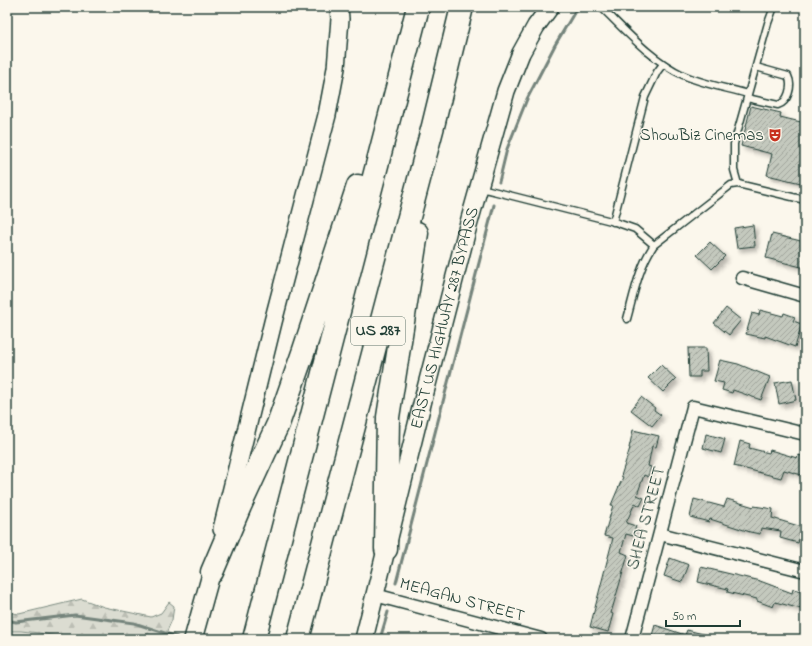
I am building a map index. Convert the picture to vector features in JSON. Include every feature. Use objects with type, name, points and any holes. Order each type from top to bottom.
[{"type":"highway","name":"US 287","points":[[254,639],[418,7]]},
{"type":"highway","points":[[386,550],[388,417],[422,201],[460,44],[460,15]]},
{"type":"highway","name":"US 287","points":[[298,639],[460,15]]},
{"type":"highway","points":[[212,572],[240,506],[278,424],[366,161],[375,141],[388,122]]},
{"type":"main road","points":[[193,639],[212,572],[273,322],[328,115],[336,68],[340,19],[339,7]]},
{"type":"main road","name":"EAST US HIGHWAY 287 BYPASS","points":[[364,639],[423,400],[506,91],[521,54],[536,26],[550,7]]},
{"type":"street","points":[[742,278],[805,296]]},
{"type":"street","name":"SHEA STREET","points":[[632,639],[693,407],[805,434]]},
{"type":"street","points":[[660,534],[805,571]]},
{"type":"street","name":"MEAGAN STREET","points":[[375,594],[542,639]]},
{"type":"lane","points":[[601,7],[663,64],[684,75],[778,106],[782,104],[786,100],[791,82],[788,76],[756,66]]},
{"type":"lane","points":[[738,184],[734,170],[734,144],[774,7]]},
{"type":"lane","points":[[613,222],[645,97],[657,72],[663,64]]},
{"type":"lane","points":[[627,319],[642,267],[647,255],[654,245],[731,186],[738,184],[805,200]]},
{"type":"lane","points":[[479,188],[635,229],[654,245]]},
{"type":"green space","points":[[82,599],[104,607],[151,617],[161,613],[169,602],[174,606],[172,620],[167,631],[167,639],[75,639],[39,633],[7,631],[7,612],[19,614]]},
{"type":"building","name":"ShowBiz Cinemas","points":[[751,106],[781,113],[780,117],[805,123],[805,184],[767,175],[772,154],[741,146]]},
{"type":"building","points":[[753,225],[755,246],[737,248],[734,228]]},
{"type":"building","points":[[772,234],[805,242],[805,268],[766,258]]},
{"type":"building","points":[[710,242],[725,256],[712,269],[697,255]]},
{"type":"building","points":[[726,308],[741,320],[729,335],[714,323]]},
{"type":"building","points":[[760,310],[783,316],[784,313],[795,317],[793,321],[802,324],[795,347],[765,336],[765,338],[746,334],[752,313],[759,315]]},
{"type":"building","points":[[688,348],[706,348],[707,371],[700,371],[700,377],[689,377]]},
{"type":"building","points":[[720,360],[738,364],[770,377],[761,400],[733,390],[732,393],[722,390],[724,383],[714,381]]},
{"type":"building","points":[[661,365],[676,379],[663,392],[648,378]]},
{"type":"building","points":[[792,380],[796,400],[779,404],[775,383]]},
{"type":"building","points":[[641,397],[661,415],[652,426],[631,410]]},
{"type":"building","points":[[633,430],[659,436],[656,447],[652,446],[648,466],[651,467],[648,477],[644,475],[637,495],[644,498],[640,506],[635,503],[626,523],[636,526],[633,536],[626,534],[621,552],[628,555],[611,613],[613,614],[608,632],[590,627],[613,538],[604,536],[613,505],[611,505],[623,477],[621,476],[630,448]]},
{"type":"building","points":[[706,434],[725,439],[721,453],[703,448]]},
{"type":"building","points":[[740,441],[750,444],[749,448],[769,453],[770,450],[797,458],[798,455],[805,457],[805,476],[784,470],[781,478],[734,466]]},
{"type":"building","points":[[694,499],[724,507],[727,499],[754,507],[773,509],[772,518],[802,527],[798,543],[780,538],[781,531],[761,528],[760,534],[710,519],[709,522],[690,517]]},
{"type":"building","points":[[670,558],[689,565],[682,582],[664,576]]},
{"type":"building","points":[[701,567],[760,581],[792,593],[793,589],[805,592],[805,610],[775,602],[773,607],[757,601],[757,599],[727,592],[728,589],[698,582]]},
{"type":"building","points":[[655,625],[685,635],[687,630],[711,636],[711,639],[651,639]]},
{"type":"waterway","points":[[499,182],[507,149],[527,99],[555,45],[577,8]]},
{"type":"waterway","points":[[396,583],[494,205]]},
{"type":"waterway","points":[[380,639],[388,612]]},
{"type":"waterway","points":[[7,620],[16,622],[75,615],[134,623],[177,637]]},
{"type":"place","name":"ShowBiz Cinemas","points":[[775,135]]}]
